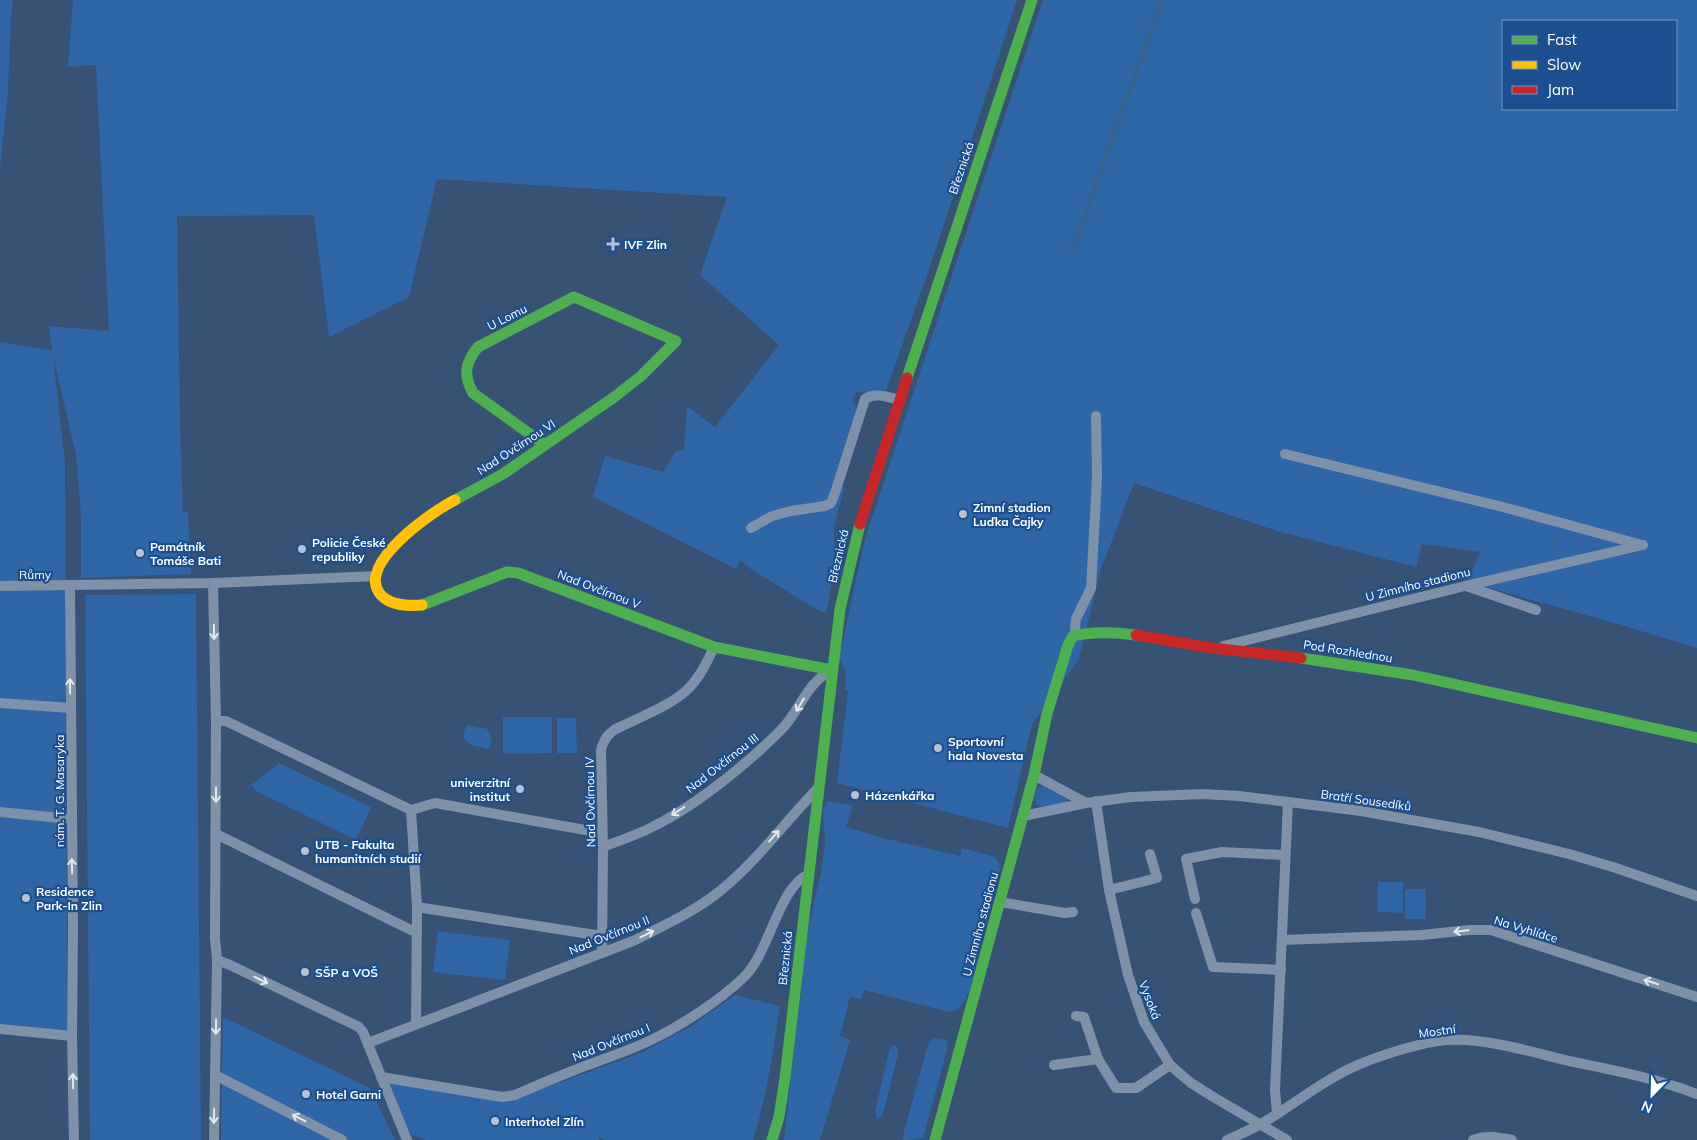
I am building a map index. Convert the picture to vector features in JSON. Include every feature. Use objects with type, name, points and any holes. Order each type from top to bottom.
[{"type":"street","name":"Březnická","points":[[772,1140],[779,1117],[785,1078],[840,609],[856,536],[899,400],[1032,0]]},
{"type":"street","name":"U Lomu","points":[[545,446],[474,393],[466,381],[465,370],[467,361],[478,347],[574,297],[676,341]]},
{"type":"street","name":"Nad Ovčírnou VI","points":[[376,576],[383,562],[396,545],[415,525],[438,509],[492,480],[607,403],[649,369],[676,341]]},
{"type":"street","points":[[750,528],[772,516],[791,510],[825,506],[831,503],[866,399],[878,395],[899,400]]},
{"type":"street","points":[[1076,635],[1076,619],[1091,588],[1097,478],[1096,416]]},
{"type":"street","name":"U Zimního stadionu","points":[[1212,648],[1252,640],[1465,586],[1643,545],[1503,507],[1285,454]]},
{"type":"street","name":"Nad Ovčírnou V","points":[[376,576],[377,589],[382,598],[390,602],[410,606],[423,605],[507,572],[518,573],[714,646],[832,670]]},
{"type":"street","points":[[70,586],[213,583],[376,576]]},
{"type":"street","points":[[213,583],[216,721],[215,938],[217,960],[214,1140]]},
{"type":"street","name":"Růmy","points":[[0,586],[70,586]]},
{"type":"street","name":"nám. T. G. Masaryka","points":[[70,586],[74,1140]]},
{"type":"street","points":[[1465,586],[1536,610]]},
{"type":"street","name":"Pod Rozhlednou","points":[[1076,635],[1091,632],[1121,632],[1212,648],[1329,661],[1414,675],[1697,738]]},
{"type":"street","name":"U Zimního stadionu","points":[[935,1140],[1034,775],[1047,714],[1068,644],[1071,638],[1076,635]]},
{"type":"street","name":"Nad Ovčírnou IV","points":[[602,953],[603,847],[601,750],[605,738],[614,730],[683,693],[698,677],[714,646]]},
{"type":"street","name":"Nad Ovčírnou III","points":[[603,847],[656,825],[701,797],[776,736],[794,716],[814,682],[820,676],[832,670]]},
{"type":"street","points":[[0,703],[71,708]]},
{"type":"street","points":[[216,721],[226,721],[412,810],[435,803],[602,833]]},
{"type":"street","points":[[1034,775],[1091,802]]},
{"type":"street","name":"Nad Ovčírnou II","points":[[368,1043],[634,941],[662,927],[720,891],[750,863],[819,787]]},
{"type":"street","name":"Bratří Sousedíků","points":[[1023,816],[1091,802],[1131,797],[1203,794],[1239,796],[1434,823],[1522,842],[1616,868],[1697,896]]},
{"type":"street","name":"Vysoká","points":[[1091,802],[1128,976],[1144,1022],[1170,1065],[1191,1083],[1287,1140]]},
{"type":"street","points":[[1277,1113],[1275,1090],[1288,802]]},
{"type":"street","points":[[412,810],[417,907],[416,1024]]},
{"type":"street","points":[[0,812],[72,819]]},
{"type":"street","points":[[216,834],[411,930],[417,930]]},
{"type":"street","points":[[1195,900],[1186,859],[1222,852],[1286,855]]},
{"type":"street","points":[[1109,890],[1157,878],[1150,854]]},
{"type":"street","name":"Nad Ovčírnou I","points":[[381,1077],[502,1097],[515,1095],[648,1042],[696,1014],[735,986],[750,972],[764,949],[788,894],[799,880],[809,874]]},
{"type":"street","points":[[1000,902],[1064,913],[1073,912]]},
{"type":"street","points":[[417,907],[602,936]]},
{"type":"street","points":[[1196,913],[1213,967],[1281,970]]},
{"type":"street","name":"Na Vyhlídce","points":[[1282,940],[1422,935],[1469,930],[1491,930],[1697,997]]},
{"type":"street","points":[[217,960],[359,1027],[368,1043],[407,1140]]},
{"type":"street","points":[[1076,1016],[1084,1016],[1098,1059],[1116,1088],[1136,1088],[1170,1065]]},
{"type":"street","points":[[0,1029],[72,1036]]},
{"type":"street","name":"Mostní","points":[[1227,1140],[1260,1124],[1329,1079],[1352,1067],[1432,1042],[1450,1040],[1517,1049],[1637,1076],[1697,1094]]},
{"type":"street","points":[[1054,1065],[1098,1059]]},
{"type":"street","points":[[215,1074],[342,1140]]},
{"type":"street","points":[[1472,1140],[1480,1137],[1495,1136],[1512,1140]]},
{"type":"shaded area","points":[[0,0],[13,0],[8,91],[0,169]]},
{"type":"shaded area","points":[[73,0],[1017,0],[933,258],[886,391],[864,393],[857,391],[853,400],[857,410],[835,484],[844,488],[834,528],[835,568],[826,613],[819,611],[749,568],[740,560],[736,569],[593,497],[605,456],[663,472],[675,452],[684,449],[687,406],[715,427],[779,345],[700,275],[727,197],[437,179],[409,297],[329,337],[314,215],[177,216],[183,512],[188,512],[191,574],[81,578],[81,515],[76,455],[53,356],[65,463],[67,1031],[0,1024],[0,342],[52,350],[49,326],[109,331],[96,65],[68,67]]},
{"type":"shaded area","points":[[1043,0],[1697,0],[1697,648],[1468,582],[1480,552],[1422,544],[1416,567],[1277,531],[1134,483],[1100,572],[1079,659],[1032,724],[1008,828],[837,783],[848,691],[845,690],[846,671],[839,658],[865,539]]},
{"type":"shaded area","points":[[196,594],[201,1140],[90,1140],[85,595]]},
{"type":"shaded area","points":[[503,717],[552,717],[552,753],[503,754]]},
{"type":"shaded area","points":[[557,718],[576,718],[577,753],[557,753]]},
{"type":"shaded area","points":[[466,725],[488,729],[492,740],[489,749],[471,745],[463,738]]},
{"type":"shaded area","points":[[279,763],[371,807],[356,840],[256,791],[251,785]]},
{"type":"shaded area","points":[[1043,786],[1066,799],[1068,803],[1041,807],[1037,805],[1034,799],[1037,788]]},
{"type":"shaded area","points":[[829,801],[853,805],[846,827],[883,838],[960,856],[962,848],[995,857],[999,862],[1000,869],[970,988],[963,1004],[949,1012],[864,990],[861,999],[850,997],[840,1036],[850,1040],[820,1140],[784,1140],[808,928],[821,873],[825,842],[823,809]]},
{"type":"shaded area","points":[[1378,882],[1403,882],[1403,913],[1377,912]]},
{"type":"shaded area","points":[[1405,889],[1426,889],[1426,919],[1405,919]]},
{"type":"shaded area","points":[[438,931],[510,940],[505,980],[433,972]]},
{"type":"shaded area","points":[[735,995],[780,1006],[766,1090],[753,1140],[604,1140],[600,1138],[599,1140],[427,1140],[411,1135],[385,1073],[500,1093],[539,1090],[643,1052],[691,1026]]},
{"type":"shaded area","points":[[223,1017],[370,1088],[395,1140],[221,1140]]},
{"type":"shaded area","points":[[934,1038],[946,1040],[948,1045],[923,1139],[903,1140],[928,1044]]},
{"type":"shaded area","points":[[895,1045],[898,1049],[898,1055],[884,1110],[882,1116],[877,1119],[875,1111],[889,1051]]},
{"type":"waterway","points":[[1071,254],[1162,0]]},
{"type":"traffic: fast","points":[[907,378],[1032,0]]},
{"type":"traffic: fast","points":[[455,500],[503,474],[613,398],[641,376],[676,341],[574,297],[478,347],[470,358],[467,369],[468,380],[473,393],[545,445]]},
{"type":"traffic: fast","points":[[772,1140],[779,1117],[785,1078],[840,609],[860,524]]},
{"type":"traffic: fast","points":[[422,605],[507,572],[518,573],[714,647],[832,670]]},
{"type":"traffic: fast","points":[[935,1140],[1034,775],[1047,714],[1068,645],[1073,636],[1081,634],[1104,632],[1136,635]]},
{"type":"traffic: fast","points":[[1301,658],[1413,675],[1697,738]]},
{"type":"traffic: slow","points":[[422,605],[400,604],[385,599],[381,595],[376,583],[378,569],[400,540],[430,515],[455,500]]},
{"type":"traffic: jam","points":[[860,524],[907,378]]},
{"type":"traffic: jam","points":[[1136,635],[1212,648],[1301,658]]},
{"type":"place","name":"IVF Zlin","points":[[613,244]]},
{"type":"place","name":"Zimní stadion Luďka Čajky","points":[[963,514]]},
{"type":"place","name":"Policie České republiky","points":[[302,549]]},
{"type":"place","name":"Památník Tomáše Bati","points":[[140,553]]},
{"type":"place","name":"Sportovní hala Novesta","points":[[938,748]]},
{"type":"place","name":"univerzitní institut","points":[[520,789]]},
{"type":"place","name":"Házenkářka","points":[[855,795]]},
{"type":"place","name":"UTB - Fakulta humanitních studií","points":[[305,851]]},
{"type":"place","name":"Residence Park-In Zlin","points":[[26,898]]},
{"type":"place","name":"SŠP a VOŠ","points":[[305,972]]},
{"type":"place","name":"Hotel Garni","points":[[306,1094]]},
{"type":"place","name":"Interhotel Zlín","points":[[495,1121]]}]
